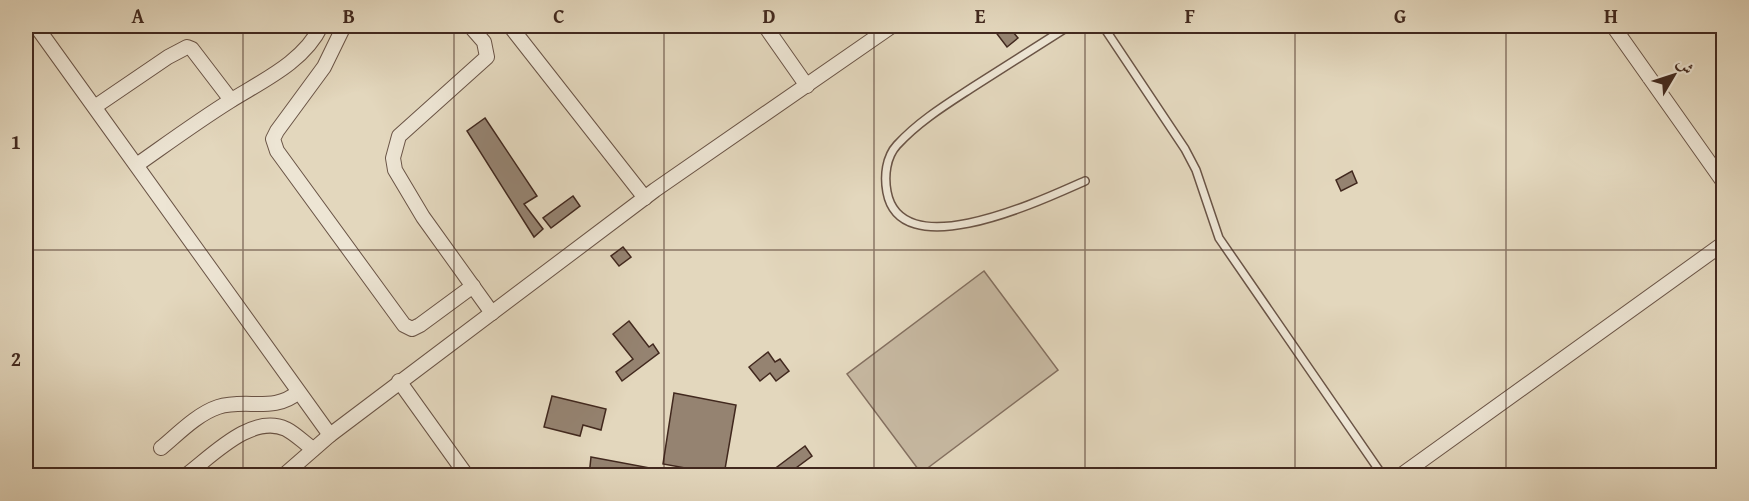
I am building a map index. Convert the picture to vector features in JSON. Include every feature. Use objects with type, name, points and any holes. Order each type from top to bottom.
[{"type":"street","points":[[36,26],[138,164],[330,435]]},
{"type":"street","points":[[138,164],[231,100],[263,82],[302,53],[321,26]]},
{"type":"street","points":[[344,26],[324,67],[277,131],[273,139],[277,151],[404,325],[412,329],[420,325],[473,286]]},
{"type":"street","points":[[470,26],[484,42],[487,57],[399,136],[393,158],[395,170],[423,217],[492,314]]},
{"type":"street","points":[[510,26],[645,198]]},
{"type":"street","points":[[765,26],[807,86]]},
{"type":"street","points":[[283,476],[330,435],[399,381],[645,198],[892,26]]},
{"type":"street","points":[[1613,26],[1724,183]]},
{"type":"street","points":[[96,106],[168,57],[187,47],[192,49],[231,100]]},
{"type":"street","points":[[1400,476],[1724,243]]},
{"type":"street","points":[[399,381],[467,476]]},
{"type":"street","points":[[161,448],[204,414],[219,406],[276,404],[298,392]]},
{"type":"street","points":[[185,476],[253,428],[270,426],[287,429],[313,449]]},
{"type":"lane","points":[[1068,26],[930,115],[896,146],[885,172],[887,194],[895,209],[906,220],[940,227],[1022,208],[1085,181]]},
{"type":"lane","points":[[1103,26],[1185,149],[1196,170],[1219,238],[1383,476]]},
{"type":"shaded area","points":[[984,271],[1058,370],[921,473],[847,374]]},
{"type":"building","points":[[991,26],[1008,26],[1018,38],[1007,47]]},
{"type":"building","points":[[485,118],[537,196],[524,204],[543,229],[534,237],[467,131]]},
{"type":"building","points":[[1352,171],[1357,183],[1341,191],[1336,180]]},
{"type":"building","points":[[573,196],[580,206],[551,228],[543,218]]},
{"type":"building","points":[[623,247],[631,257],[619,266],[611,256]]},
{"type":"building","points":[[629,321],[649,347],[653,344],[659,353],[622,381],[616,372],[633,359],[613,334]]},
{"type":"building","points":[[768,352],[775,362],[780,359],[789,371],[776,381],[770,373],[760,381],[749,367]]},
{"type":"building","points":[[674,393],[736,405],[724,475],[663,464]]},
{"type":"building","points":[[552,396],[606,409],[601,430],[583,425],[580,436],[544,427]]},
{"type":"building","points":[[805,446],[812,456],[785,476],[765,476]]},
{"type":"building","points":[[591,457],[661,470],[661,476],[589,476]]}]
